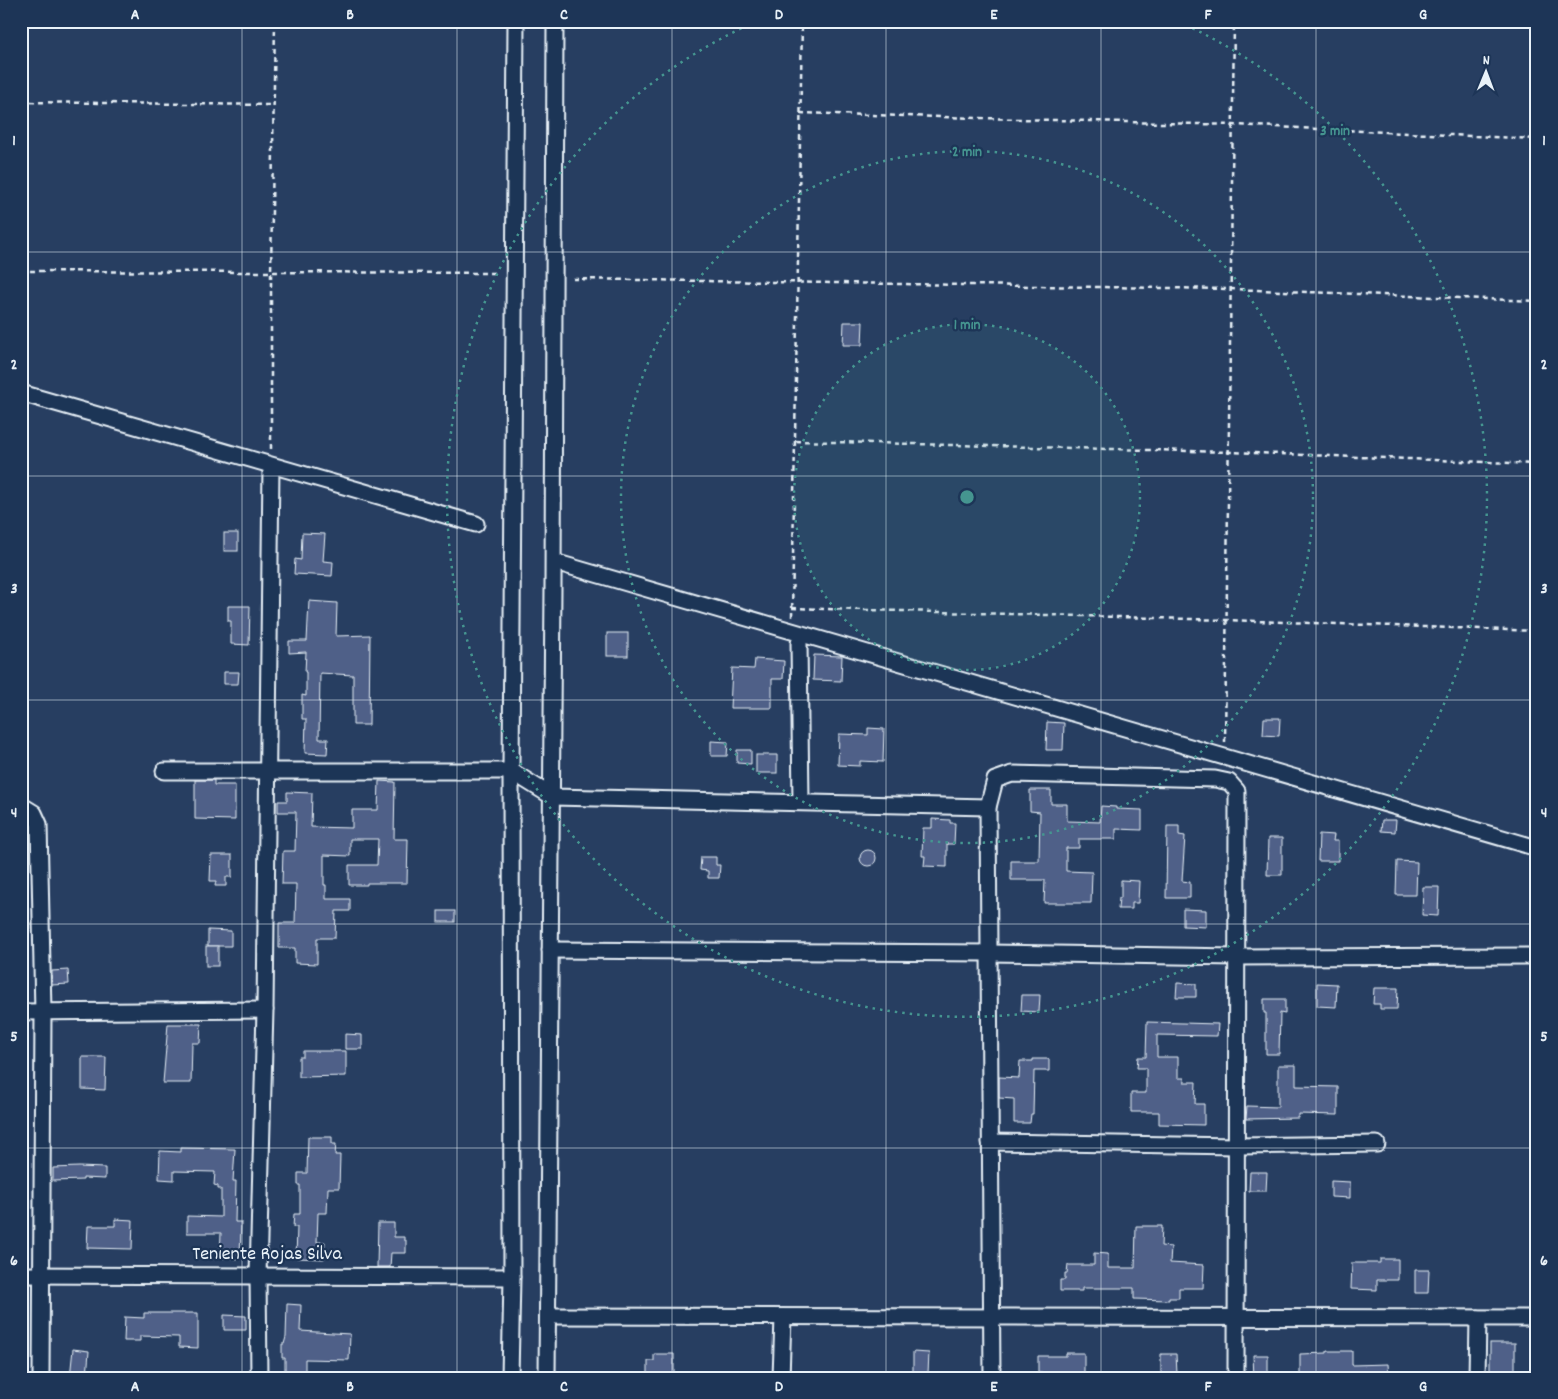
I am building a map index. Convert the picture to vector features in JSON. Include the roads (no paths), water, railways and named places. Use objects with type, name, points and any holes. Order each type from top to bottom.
[{"type":"street","points":[[510,1378],[512,1277],[511,771],[516,21]]},
{"type":"street","points":[[548,1378],[555,21]]},
{"type":"street","points":[[21,393],[476,524]]},
{"type":"street","points":[[259,1378],[258,1275],[269,771],[271,466]]},
{"type":"street","points":[[558,563],[795,637],[1225,757],[1537,848]]},
{"type":"street","points":[[795,637],[800,802]]},
{"type":"street","points":[[164,771],[511,771],[553,797],[988,807]]},
{"type":"street","points":[[992,1378],[988,807],[995,780],[1012,774],[1215,779],[1229,782],[1237,791],[1236,1378]]},
{"type":"street","points":[[21,805],[34,813],[39,824],[43,1012],[40,1275],[41,1378]]},
{"type":"street","points":[[550,950],[1236,957],[1537,956]]},
{"type":"street","points":[[21,1012],[265,1010]]},
{"type":"street","points":[[990,1142],[1236,1146],[1377,1144]]},
{"type":"street","name":"Teniente Rojas Silva","points":[[21,1275],[512,1277]]},
{"type":"street","points":[[548,1316],[1537,1318]]},
{"type":"street","points":[[781,1378],[783,1316]]},
{"type":"street","points":[[1477,1378],[1478,1318]]}]
